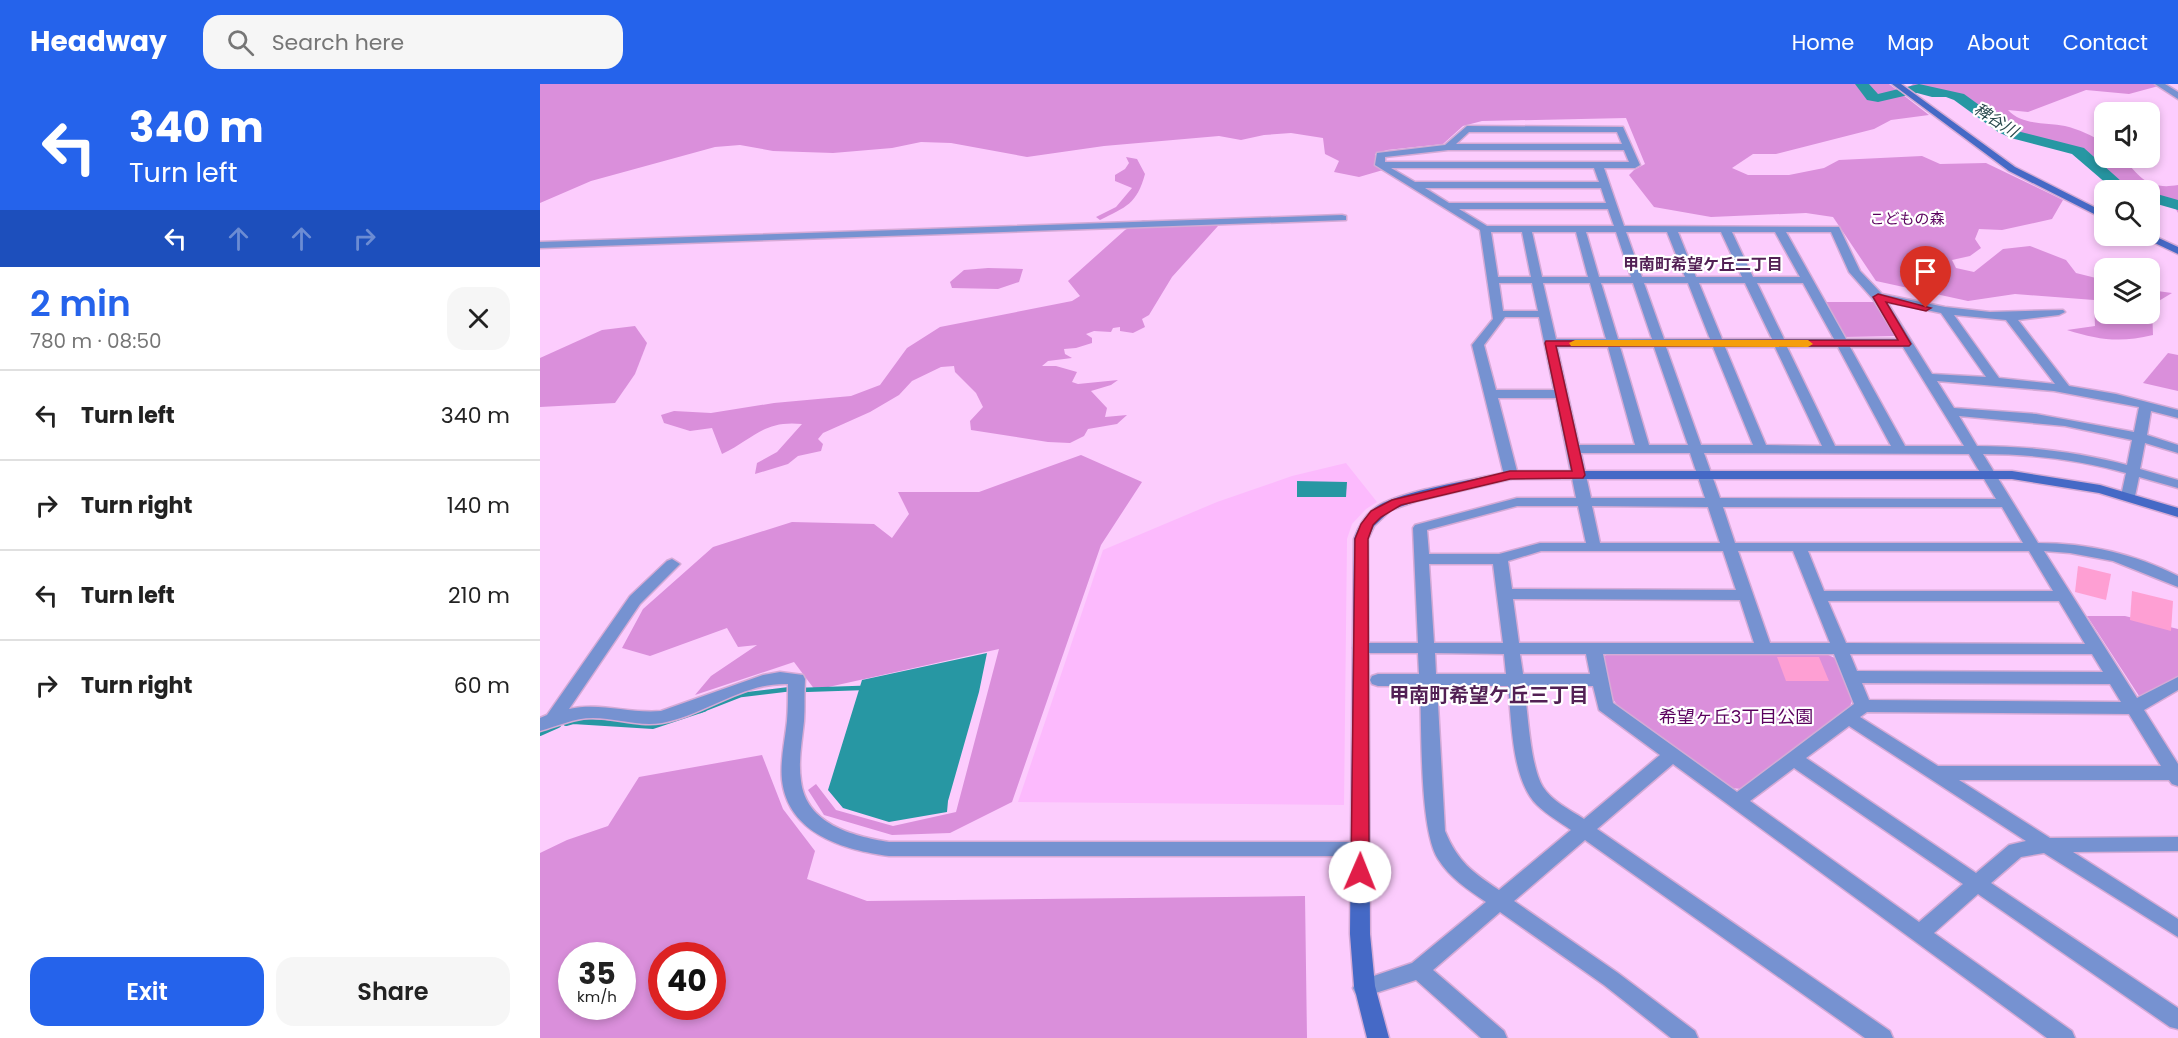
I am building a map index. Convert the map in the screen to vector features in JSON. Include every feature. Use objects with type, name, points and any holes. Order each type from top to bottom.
[{"type":"street","points":[[2159,84],[2178,96]]},
{"type":"street","points":[[1897,85],[2012,169],[2094,211]]},
{"type":"street","points":[[1380,165],[1635,165],[1620,129],[1467,129],[1448,147]]},
{"type":"street","points":[[1380,165],[1380,155],[1448,147],[1627,147]]},
{"type":"street","points":[[1498,147],[1506,185]]},
{"type":"street","points":[[1380,165],[1485,229],[1835,229],[1855,272],[1878,297],[2062,596],[2177,775]]},
{"type":"street","points":[[1598,165],[1764,648]]},
{"type":"street","points":[[1413,185],[1605,185]]},
{"type":"street","points":[[1448,206],[1612,206]]},
{"type":"street","points":[[540,245],[1342,218]]},
{"type":"street","points":[[1526,228],[1594,547]]},
{"type":"street","points":[[1580,228],[1643,449]]},
{"type":"street","points":[[1485,229],[1499,314],[1496,324],[1478,345],[1510,475]]},
{"type":"street","points":[[1671,229],[1761,449]]},
{"type":"street","points":[[1725,229],[1830,449]]},
{"type":"street","points":[[1779,229],[1900,449]]},
{"type":"street","points":[[2160,243],[2178,251]]},
{"type":"street","points":[[1492,280],[1807,280]]},
{"type":"street","points":[[1878,297],[1946,312],[1978,316],[2038,316],[2059,312]]},
{"type":"street","points":[[1946,312],[1994,380]]},
{"type":"street","points":[[1499,314],[1544,314]]},
{"type":"street","points":[[2008,315],[2065,389]]},
{"type":"street","points":[[1550,343],[1905,344]]},
{"type":"street","points":[[1927,377],[1994,380],[2065,389],[2146,405],[2178,414]]},
{"type":"street","points":[[1490,394],[1561,394]]},
{"type":"street","points":[[2128,496],[2146,405]]},
{"type":"street","points":[[1949,412],[2034,417],[2082,425],[2178,449]]},
{"type":"street","points":[[1573,449],[1972,449],[2049,454],[2133,471],[2178,484]]},
{"type":"street","points":[[1378,1038],[1363,988],[1359,918],[1361,539],[1367,524],[1376,514],[1397,502],[1510,475],[1988,475],[2034,477],[2128,496],[2178,513]]},
{"type":"street","points":[[1687,1038],[1611,979],[1462,875],[1444,854],[1436,831],[1420,528],[1517,502],[2005,503]]},
{"type":"street","points":[[1423,559],[1500,559],[1540,547],[2067,548],[2105,554],[2143,565],[2178,582]]},
{"type":"street","points":[[1799,547],[1851,677],[1856,712],[1935,773],[2178,929]]},
{"type":"street","points":[[1500,559],[1514,680],[1530,779],[1544,801],[1882,1038]]},
{"type":"street","points":[[547,722],[635,600],[672,564]]},
{"type":"street","points":[[1504,594],[1745,595]]},
{"type":"street","points":[[1818,596],[2062,596]]},
{"type":"street","points":[[1593,647],[1605,706],[2064,1038]]},
{"type":"street","points":[[1361,648],[2097,649]]},
{"type":"street","points":[[547,722],[578,713],[598,712],[645,718],[662,717],[745,686],[785,677],[796,679],[796,711],[791,764],[793,790],[797,803],[818,826],[851,843],[889,849],[1361,849]]},
{"type":"street","points":[[1851,677],[2114,678]]},
{"type":"street","points":[[1378,680],[1599,680]]},
{"type":"street","points":[[1738,801],[1856,712],[2133,708],[2178,683]]},
{"type":"street","points":[[1363,988],[1419,970],[1582,829],[1672,755]]},
{"type":"street","points":[[1794,759],[2178,1020]]},
{"type":"street","points":[[1935,773],[2177,775]]},
{"type":"street","points":[[1920,933],[1976,882],[2016,850],[2048,845],[2178,844]]},
{"type":"street","points":[[1419,970],[1496,1038]]},
{"type":"shaded area","points":[[1346,463],[1377,502],[1366,509],[1352,524],[1347,539],[1344,805],[1018,802],[1103,550],[1217,502],[1292,476]]},
{"type":"shaded area","points":[[1297,481],[1347,482],[1346,497],[1297,497]]},
{"type":"shaded area","points":[[987,653],[947,812],[889,822],[843,808],[828,790],[862,680]]},
{"type":"green space","name":"こどもの森","points":[[540,84],[1889,84],[1929,115],[1891,120],[1874,129],[1776,154],[1753,154],[1732,168],[1748,175],[1789,175],[1824,168],[1839,160],[1922,156],[1940,164],[1986,163],[2063,200],[2052,219],[2002,230],[1979,229],[1975,239],[1981,248],[1970,256],[1952,260],[1956,268],[1974,272],[2003,249],[2030,246],[2066,260],[2076,273],[2094,278],[2094,300],[2015,294],[1968,301],[1876,281],[1833,217],[1806,213],[1711,217],[1654,207],[1629,175],[1645,164],[1626,118],[1482,121],[1463,126],[1443,144],[1387,150],[1375,154],[1375,165],[1383,170],[1359,177],[1334,172],[1339,161],[1325,154],[1323,138],[1291,133],[1241,140],[1219,136],[1104,146],[1027,157],[951,143],[921,142],[892,148],[833,153],[773,151],[740,145],[715,147],[591,181],[540,203]]},
{"type":"green space","points":[[1913,84],[2166,84],[2129,94],[2086,90],[2028,112],[2008,110],[2021,119],[2065,126],[2085,133],[2094,138],[2094,168],[2132,168],[2144,180],[2101,179],[2077,149],[1993,128],[1948,92],[1913,91],[1909,87]]},
{"type":"green space","points":[[1126,157],[1137,159],[1145,174],[1142,184],[1129,203],[1100,220],[1096,217],[1116,207],[1132,188],[1115,181],[1115,175],[1125,169],[1129,163]]},
{"type":"green space","points":[[2178,185],[2178,213],[2171,200],[2160,197],[2160,186]]},
{"type":"green space","points":[[1143,220],[1204,220],[1218,226],[1172,277],[1149,315],[1142,319],[1145,327],[1133,333],[1120,331],[1120,327],[1113,328],[1111,332],[1094,331],[1086,334],[1092,338],[1092,343],[1064,349],[1065,354],[1072,358],[1048,361],[1042,366],[1056,366],[1077,372],[1072,382],[1078,384],[1118,380],[1111,385],[1091,391],[1107,408],[1105,417],[1127,415],[1117,424],[1088,429],[1084,436],[1070,443],[1048,442],[971,430],[970,421],[983,407],[976,393],[955,372],[954,366],[941,367],[912,381],[899,395],[870,412],[823,433],[818,439],[823,444],[821,451],[798,456],[788,464],[755,474],[757,463],[777,452],[802,424],[778,425],[768,428],[722,454],[712,428],[690,431],[664,423],[661,415],[674,411],[711,413],[774,403],[851,396],[880,385],[907,348],[940,327],[1072,301],[1080,296],[1068,281],[1125,230]]},
{"type":"green space","points":[[1023,269],[1019,282],[998,289],[952,288],[950,282],[964,270]]},
{"type":"green space","name":"こどもの森","points":[[2160,291],[2172,293],[2160,300]]},
{"type":"green space","points":[[1825,302],[1874,302],[1896,336],[1843,337]]},
{"type":"green space","name":"こどもの森","points":[[2095,324],[2153,324],[2153,335],[2130,339],[2110,339],[2067,330],[2095,326]]},
{"type":"green space","points":[[635,326],[647,343],[635,374],[615,403],[540,407],[540,358],[602,330]]},
{"type":"green space","points":[[2168,353],[2178,355],[2178,391],[2143,383]]},
{"type":"green space","points":[[1081,455],[1142,482],[1101,545],[1012,802],[950,833],[892,835],[824,815],[808,790],[816,784],[836,810],[893,826],[956,812],[999,649],[815,690],[794,662],[695,695],[711,676],[757,645],[738,647],[727,628],[650,656],[622,648],[643,609],[713,547],[792,522],[874,524],[892,538],[909,514],[898,492],[979,492]]},
{"type":"green space","points":[[2087,616],[2125,616],[2178,629],[2178,678],[2141,699]]},
{"type":"green space","name":"希望ヶ丘3丁目公園","points":[[1609,653],[1824,653],[1837,659],[1853,698],[1849,709],[1743,789],[1728,788],[1619,708],[1611,696],[1602,658]]},
{"type":"green space","points":[[762,755],[783,809],[815,851],[807,879],[867,901],[1305,896],[1307,1038],[540,1038],[540,853],[567,840],[608,826],[639,777]]},
{"type":"building","points":[[2078,566],[2111,574],[2106,600],[2075,592]]},
{"type":"building","points":[[2132,591],[2173,601],[2171,631],[2130,620]]},
{"type":"building","points":[[1777,657],[1819,657],[1829,681],[1786,681]]},
{"type":"waterway","name":"稗谷川","points":[[1862,84],[1872,97],[1878,98],[1918,88],[1932,93],[1948,93],[1959,97],[2003,129],[2016,135],[2078,151],[2111,180]]},
{"type":"waterway","name":"稗谷川","points":[[2160,200],[2178,205]]},
{"type":"waterway","points":[[800,690],[860,688]]},
{"type":"waterway","points":[[700,711],[741,695],[791,689]]},
{"type":"waterway","points":[[566,723],[573,721],[653,726],[704,709]]},
{"type":"waterway","points":[[540,733],[558,725]]},
{"type":"slow traffic","points":[[1575,343],[1808,344]]},
{"type":"district","name":"甲南町希望ケ丘二丁目","points":[[1703,264]]},
{"type":"district","name":"甲南町希望ケ丘三丁目","points":[[1489,695]]},
{"type":"route","points":[[1360,872],[1361,539],[1367,524],[1376,514],[1397,502],[1510,475],[1579,475],[1550,343],[1905,344],[1878,297],[1926,308]]}]
